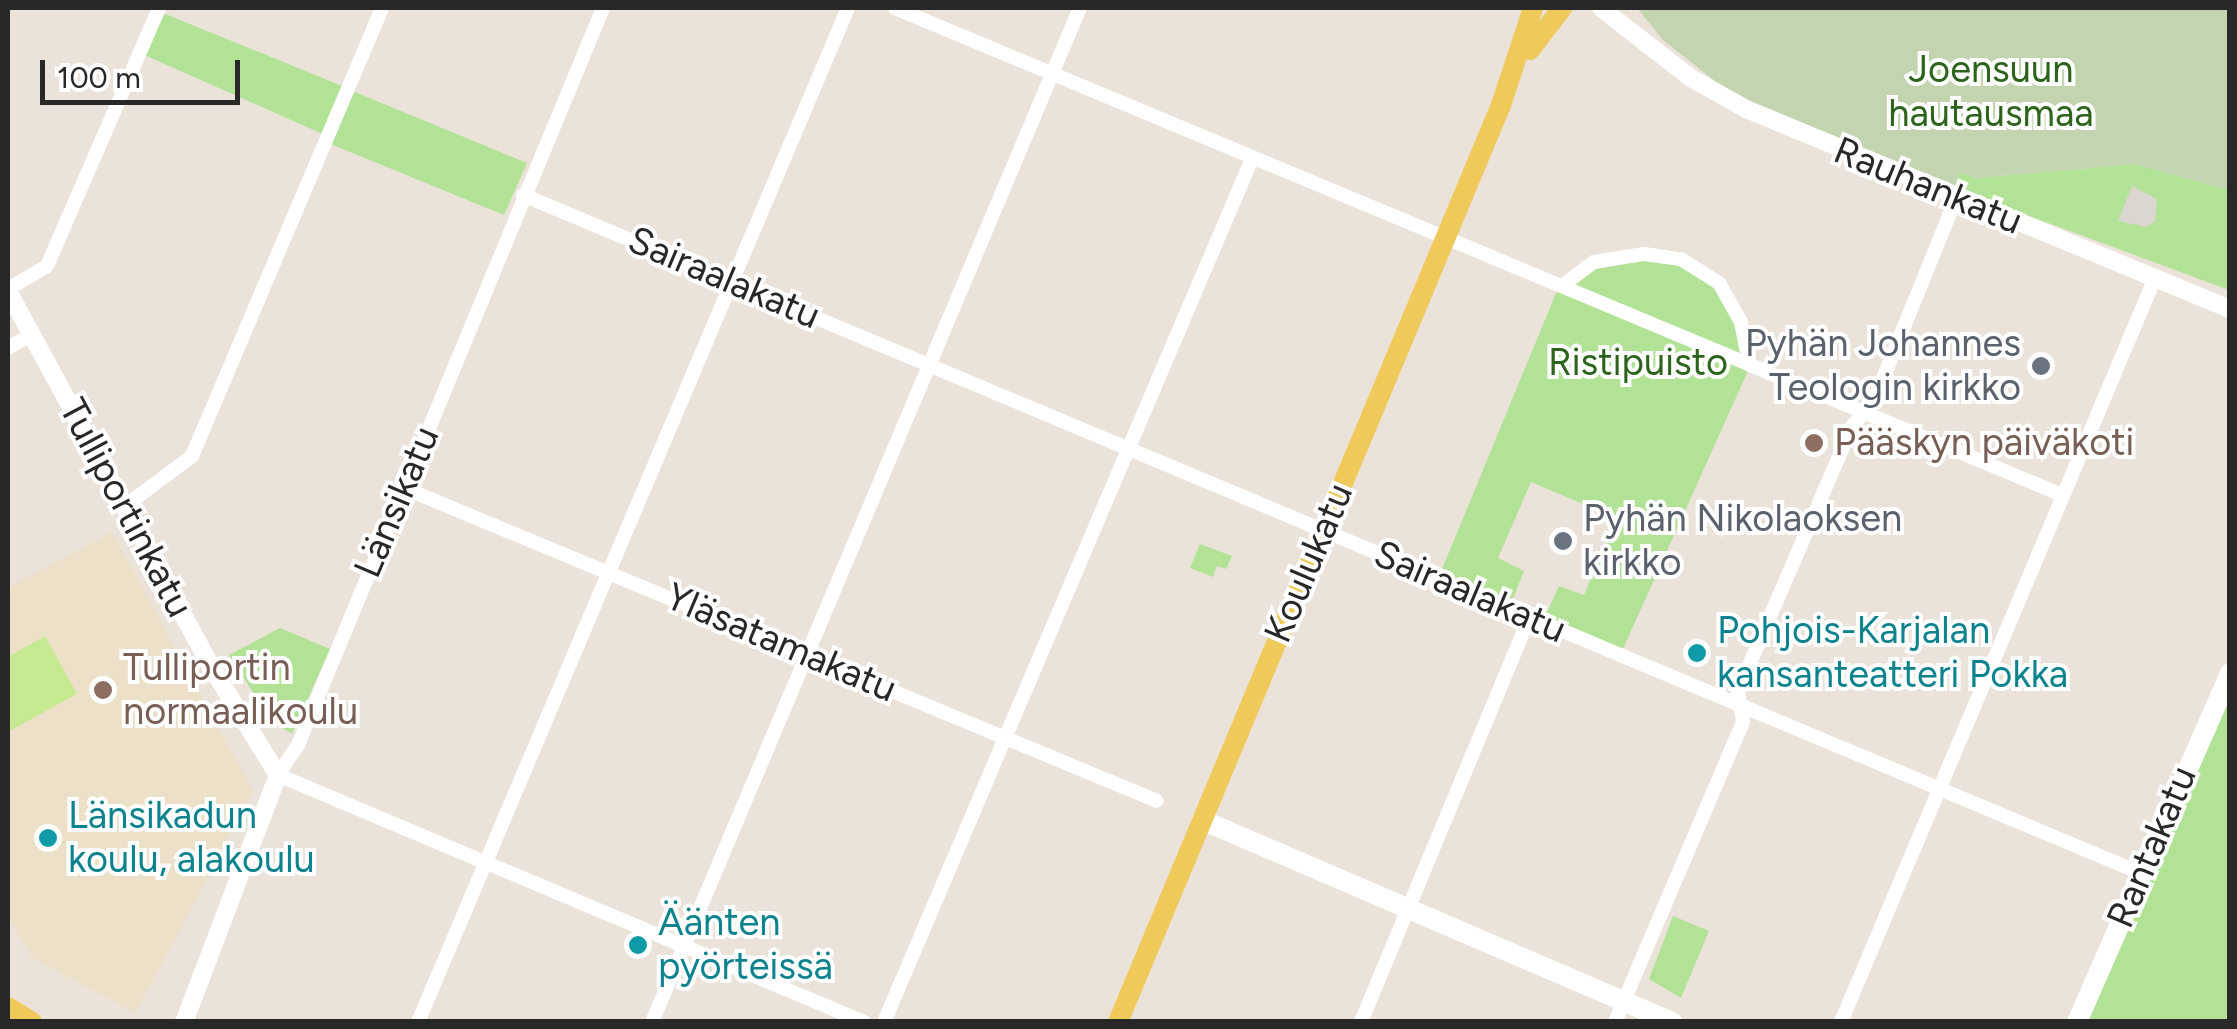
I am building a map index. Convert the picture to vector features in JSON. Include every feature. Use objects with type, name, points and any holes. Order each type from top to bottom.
[{"type":"main road","name":"Koulukatu","points":[[1118,1022],[1447,237],[1501,105],[1533,8]]},
{"type":"main road","name":"Koulukatu","points":[[1501,105],[1538,34],[1562,8]]},
{"type":"main road","name":"Rantakatu","points":[[2077,1022],[2230,674]]},
{"type":"main road","points":[[1202,820],[1672,1022]]},
{"type":"main road","points":[[8,1007],[32,1022]]},
{"type":"street","points":[[8,290],[47,266],[159,8]]},
{"type":"street","points":[[126,506],[192,456],[382,8]]},
{"type":"street","name":"Länsikatu","points":[[184,1022],[191,995],[278,775],[298,745],[603,8]]},
{"type":"street","points":[[418,1022],[848,8]]},
{"type":"street","points":[[896,8],[2062,496]]},
{"type":"street","points":[[652,1022],[1080,8]]},
{"type":"street","name":"Rauhankatu","points":[[1601,8],[1692,78],[1746,110],[2230,308]]},
{"type":"street","name":"Rauhankatu","points":[[1617,8],[1641,36]]},
{"type":"street","points":[[884,1022],[1252,159]]},
{"type":"street","name":"Sairaalakatu","points":[[523,195],[2141,874]]},
{"type":"street","points":[[1616,1022],[1743,722],[1738,691],[1863,413],[1873,403],[1956,199]]},
{"type":"street","points":[[1562,286],[1594,262],[1644,254],[1680,259],[1719,283],[1741,322],[1748,364]]},
{"type":"street","points":[[1841,1022],[2155,278]]},
{"type":"street","name":"Tulliportinkatu","points":[[8,290],[210,665],[278,775]]},
{"type":"street","points":[[8,348],[32,334]]},
{"type":"street","name":"Yläsatamakatu","points":[[404,488],[1157,800]]},
{"type":"street","points":[[1361,1022],[1530,617]]},
{"type":"street","points":[[278,775],[864,1022]]},
{"type":"street","name":"Länsikatu","points":[[172,1022],[191,995]]},
{"type":"shaded area","points":[[2132,186],[2157,199],[2155,222],[2146,227],[2118,221]]},
{"type":"shaded area","name":"Tulliportin normaalikoulu","points":[[112,532],[253,791],[136,1013],[33,959],[8,917],[8,588]]},
{"type":"green space","name":"Joensuun hautausmaa","points":[[1637,8],[2229,8],[2229,190],[2135,164],[1976,178],[1960,172],[1954,188],[1739,100],[1663,40]]},
{"type":"green space","points":[[158,11],[347,88],[327,136],[140,53]]},
{"type":"green space","points":[[350,90],[527,163],[504,215],[328,143]]},
{"type":"green space","points":[[2135,164],[2229,190],[2229,290],[1954,188],[1960,172],[1976,178]]},
{"type":"green space","name":"Ristipuisto","points":[[1644,248],[1683,252],[1720,279],[1752,362],[1622,651],[1544,619],[1559,586],[1584,595],[1616,518],[1531,482],[1498,558],[1524,571],[1511,604],[1440,574],[1561,281]]},
{"type":"green space","points":[[1200,544],[1232,556],[1226,569],[1217,566],[1213,577],[1190,568]]},
{"type":"green space","points":[[280,628],[330,649],[292,734],[271,720],[229,655]]},
{"type":"green space","points":[[45,636],[77,694],[8,732],[8,657]]},
{"type":"green space","points":[[2229,699],[2229,1021],[2088,1022],[2142,893]]},
{"type":"green space","points":[[1673,916],[1709,931],[1681,998],[1649,979]]},
{"type":"place","name":"Pyhän Johannes Teologin kirkko","points":[[2041,366]]},
{"type":"place","name":"Pääskyn päiväkoti","points":[[1814,443]]},
{"type":"place","name":"Pyhän Nikolaoksen kirkko","points":[[1563,541]]},
{"type":"place","name":"Pohjois-Karjalan kansanteatteri Pokka","points":[[1697,653]]},
{"type":"place","name":"Tulliportin normaalikoulu","points":[[103,690]]},
{"type":"place","name":"Länsikadun koulu, alakoulu","points":[[48,838]]},
{"type":"place","name":"Äänten pyörteissä","points":[[638,945]]}]
